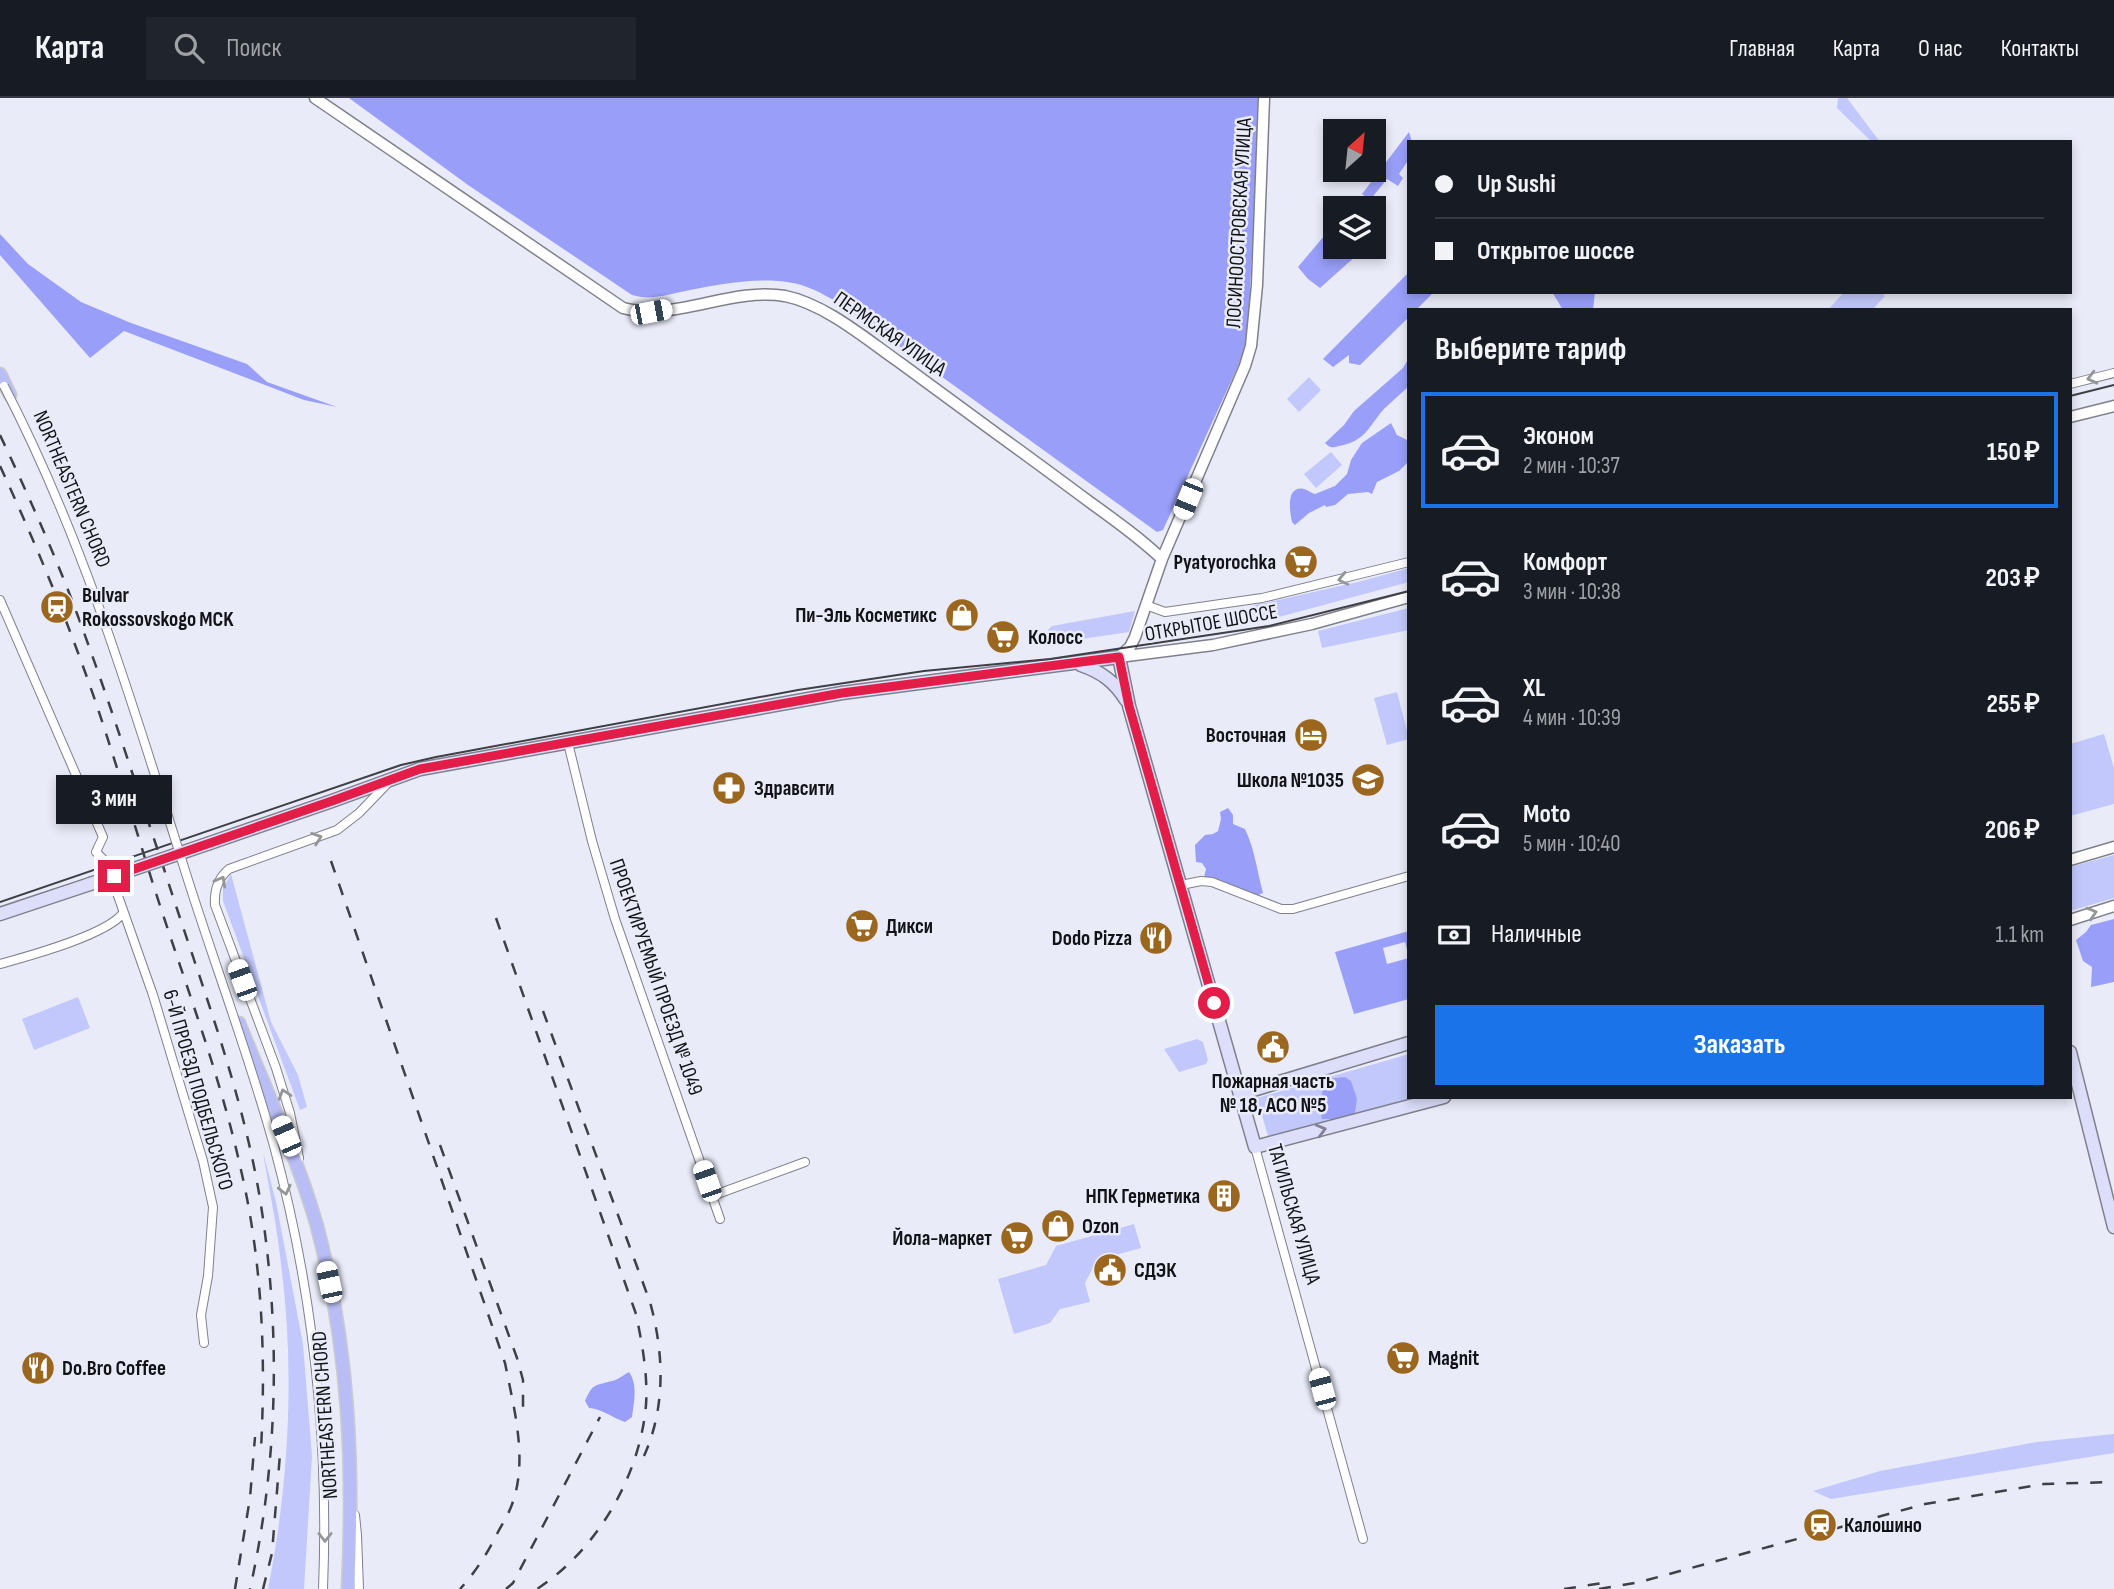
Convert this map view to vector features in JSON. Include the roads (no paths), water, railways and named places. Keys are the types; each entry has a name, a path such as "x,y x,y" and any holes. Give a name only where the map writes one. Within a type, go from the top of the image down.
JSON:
{"main road":[{"name":"NORTHEASTERN CHORD","path":"0,376 58,496 86,568 148,748 227,993 286,1136 319,1237 338,1324 345,1372 351,1494 348,1589"},
{"name":"ОТКРЫТОЕ ШОССЕ","path":"0,914 420,769 842,693 1119,657"},
{"name":"ТАГИЛЬСКАЯ УЛИЦА","path":"1119,657 1129,706 1255,1147"},
{"path":"1078,663 1103,674 1120,690 1129,706"},
{"path":"1240,1094 1407,1044"},
{"path":"2072,1060 2114,1227"},
{"path":"1255,1147 1436,1099"}],"street":[{"name":"ПЕРМСКАЯ УЛИЦА","path":"315,98 623,308 651,312 756,295 782,296 815,306 870,341 1106,513 1162,559"},
{"name":"ЛОСИНООСТРОВСКАЯ УЛИЦА","path":"1119,657 1131,645 1162,559 1245,366 1251,346 1257,285 1264,98"},
{"path":"2072,384 2114,373"},
{"name":"NORTHEASTERN CHORD","path":"0,376 56,496 85,569 142,733 273,1144 302,1268 318,1381 324,1486 323,1589"},
{"path":"2072,416 2114,406"},
{"path":"1146,605 1165,612 1262,598 1407,562"},
{"name":"ОТКРЫТОЕ ШОССЕ","path":"1119,657 1213,645 1312,624 1407,598"},
{"path":"0,600 103,837 93,852 107,863"},
{"name":"ПРОЕКТИРУЕМЫЙ ПРОЕЗД № 1049","path":"568,743 615,919 720,1219"},
{"path":"303,1185 290,1113 215,905 216,888 229,869 325,836 346,824 391,779"},
{"path":"2072,859 2114,847"},
{"path":"1181,885 1212,882 1281,909 1293,909 1407,877"},
{"name":"6-Й ПРОЕЗД ПОДБЕЛЬСКОГО","path":"117,893 153,995 213,1207 208,1276 201,1315 204,1343"},
{"path":"2072,918 2114,906"},
{"path":"0,964 75,940 109,925 123,913"},
{"name":"ТАГИЛЬСКАЯ УЛИЦА","path":"1255,1147 1363,1539"},
{"path":"712,1196 805,1163"},
{"path":"351,1494 357,1535 359,1589"}],"tunnel":[{"path":"107,863 117,893"}],"tram line":[{"path":"2072,396 2114,385"},
{"path":"0,902 401,765 436,757 798,690 924,671 1050,659 1269,626 1407,592"}],"railway":[{"path":"0,435 52,551 93,659 230,1070 251,1152 259,1193 271,1292 274,1391 267,1491 250,1589"},
{"path":"0,466 52,584 97,706 212,1063 232,1134 248,1204 258,1273 263,1379 261,1449"},
{"path":"331,861 505,1363 516,1417 519,1472 511,1507 484,1557 460,1589"},
{"path":"496,918 636,1314 646,1382 642,1432 625,1484 612,1509 578,1554 559,1573 537,1589"},
{"path":"543,1011 655,1321 660,1360 659,1399 644,1456"},
{"path":"440,1145 517,1358 523,1380 523,1417"},
{"path":"506,1589 513,1583 600,1417"},
{"path":"235,1589 250,1498 255,1437"},
{"path":"263,1589 272,1553 280,1454"},
{"path":"1599,1589 1640,1582 1925,1504 2044,1484 2114,1482"},
{"path":"1564,1589 1609,1582"}],"place":[{"name":"Pyatyorochka","path":"1301,562"},
{"name":"Bulvar Rokossovskogo MCK","path":"57,607"},
{"name":"Пи-Эль Косметикс","path":"962,615"},
{"name":"Колосс","path":"1003,637"},
{"name":"Восточная","path":"1311,735"},
{"name":"Школа №1035","path":"1368,780"},
{"name":"Здравсити","path":"729,788"},
{"name":"Дикси","path":"862,926"},
{"name":"Dodo Pizza","path":"1156,938"},
{"name":"Пожарная часть № 18, АСО №5","path":"1273,1047"},
{"name":"НПК Герметика","path":"1224,1196"},
{"name":"Ozon","path":"1058,1226"},
{"name":"Йола-маркет","path":"1017,1238"},
{"name":"СДЭК","path":"1110,1270"},
{"name":"Magnit","path":"1403,1358"},
{"name":"Do.Bro Coffee","path":"38,1368"},
{"name":"Калошино","path":"1820,1525"}]}
